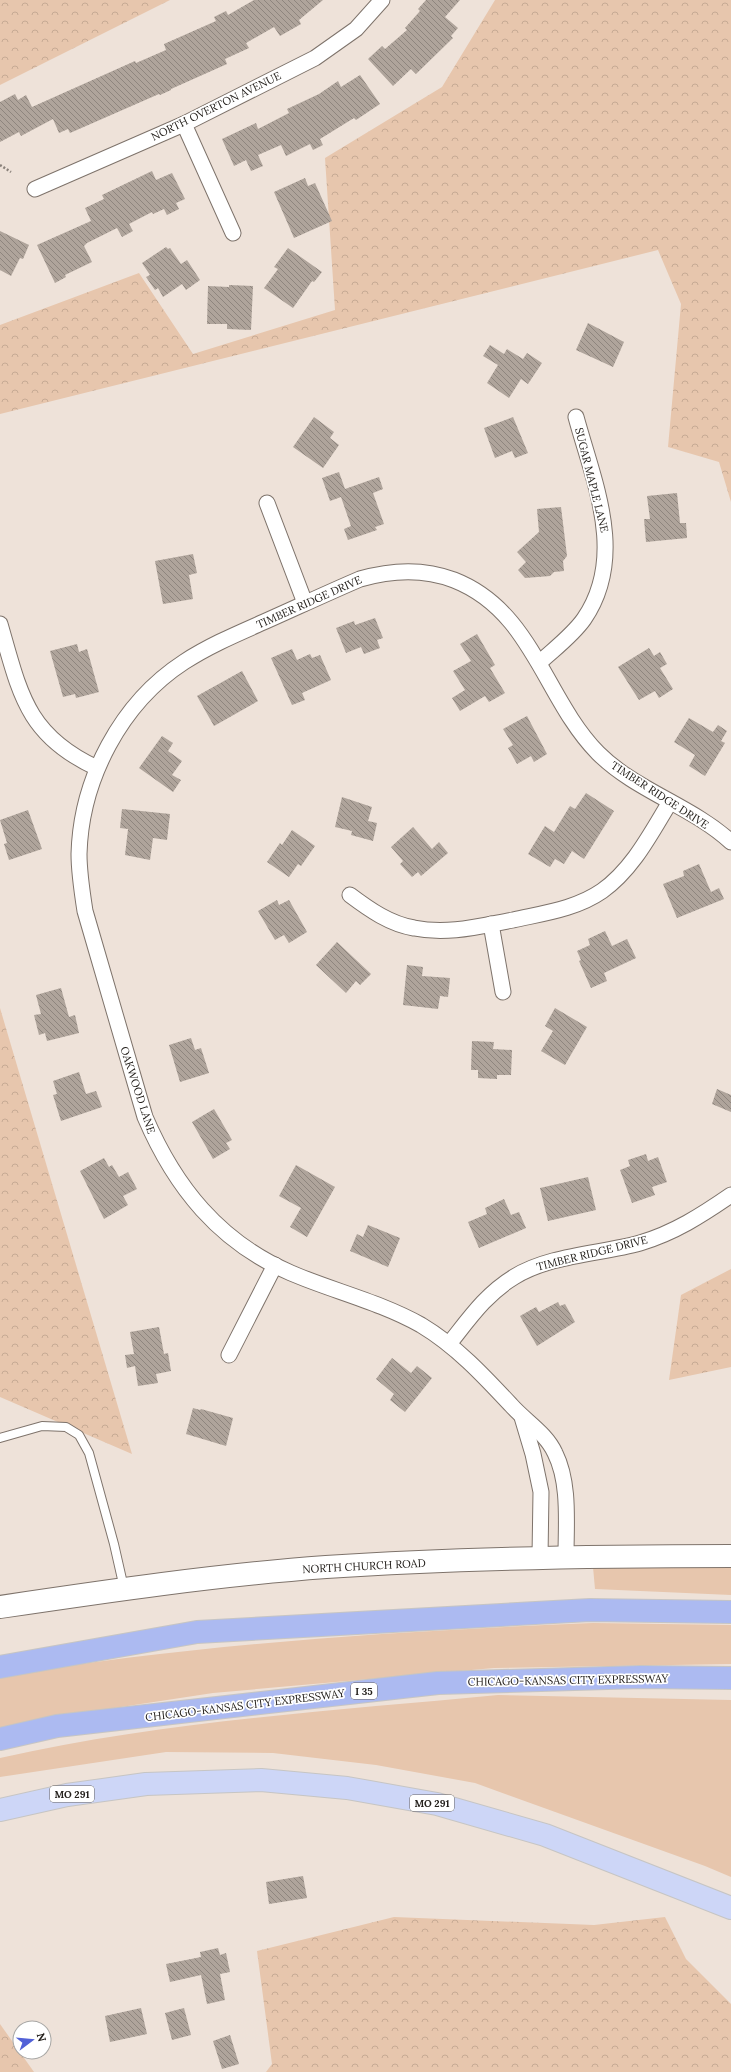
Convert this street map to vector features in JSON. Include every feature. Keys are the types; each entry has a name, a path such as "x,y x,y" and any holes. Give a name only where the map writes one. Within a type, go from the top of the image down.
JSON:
{"highway":[{"path":"0,1667 196,1632 590,1610 731,1612"},
{"name":"CHICAGO-KANSAS CITY EXPRESSWAY","path":"0,1739 58,1726 438,1683 641,1677 731,1678"}],"main road":[{"name":"NORTH CHURCH ROAD","path":"0,1607 124,1588 325,1567 566,1556 731,1556"},
{"name":"MO 291","path":"0,1810 67,1795 146,1784 261,1780 347,1788 438,1804 545,1835 731,1908"}],"street":[{"name":"NORTH OVERTON AVENUE","path":"35,189 184,124 315,58 356,29 382,0"},
{"path":"184,124 233,233"},
{"name":"SUGAR MAPLE LANE","path":"539,663 569,636 584,619 594,601 601,582 606,557 606,535 602,515 576,418"},
{"path":"267,503 305,603"},
{"name":"TIMBER RIDGE DRIVE","path":"97,768 106,749 122,724 157,683 183,663 208,648 360,579 380,573 404,571 444,576 466,585 485,596 501,610 517,628 571,719 599,754 620,771 700,820 731,842"},
{"path":"0,624 20,692 29,712 43,731 61,748 78,759 97,768"},
{"name":"OAKWOOD LANE","path":"97,768 89,792 82,824 79,854 80,878 85,911 145,1117 156,1143 172,1172 189,1196 230,1236 275,1265 390,1311 420,1325 449,1344 477,1368 522,1417 539,1432 555,1452 562,1476 566,1508 566,1556"},
{"path":"350,895 370,910 391,921 414,928 437,931 461,930 564,909 584,902 602,891 620,875 634,859 670,802"},
{"path":"491,924 503,992"},
{"name":"TIMBER RIDGE DRIVE","path":"449,1344 480,1304 496,1289 515,1276 548,1263 640,1243 662,1236 688,1224 731,1195"},
{"path":"229,1355 275,1265"},
{"name":"OAKWOOD LANE","path":"522,1417 533,1454 540,1492 540,1557"}],"lane":[{"path":"0,1438 42,1426 66,1427 79,1434 89,1453 114,1544 124,1588"}],"path":[{"path":"0,165 11,172"}],"green space":[{"path":"0,0 170,0 0,85"},
{"path":"495,0 731,0 731,502 719,462 668,447 681,304 658,250 0,414 0,325 139,273 193,354 335,310 325,158 442,87"},
{"path":"0,1008 132,1454 0,1397"},
{"path":"731,1269 731,1367 669,1380 681,1295"},
{"path":"593,1567 731,1568 731,1595 595,1589"},
{"path":"593,1623 731,1625 731,1664 494,1668 213,1693 42,1719 0,1729 0,1676 147,1655 295,1640 444,1630"},
{"path":"498,1695 731,1700 731,1877 705,1866 475,1783 376,1765 273,1753 166,1752 0,1777 0,1758 61,1745 185,1726 310,1712"},
{"path":"394,1917 594,1925 665,1917 686,1959 731,2004 731,2072 266,2072 272,2064 257,1951"},
{"path":"0,2024 12,2041 12,2060 26,2060 34,2072 0,2072"}],"building":[{"path":"254,0 323,0 299,20 301,24 280,36 274,27 246,43 249,48 225,59 227,64 160,95 159,94 70,133 68,129 59,133 53,119 21,136 19,132 0,142 0,102 15,94 18,100 26,95 32,107 135,61 136,63 166,50 164,44 216,21 214,17 226,11 228,15"},
{"path":"426,0 460,0 445,17 458,28 451,36 453,38 416,74 411,69 393,86 368,59 382,46 385,49 407,30 405,28 420,11 418,9"},
{"path":"360,75 380,104 356,120 354,118 320,139 323,145 313,150 310,144 286,156 281,145 258,155 263,166 251,171 246,160 234,166 222,139 256,123 258,129 289,113 287,109 319,94 338,81 341,87"},
{"path":"152,171 156,180 172,173 185,199 176,203 179,209 167,215 164,209 153,214 152,212 129,224 133,231 122,237 117,228 87,243 84,246 92,262 65,275 66,277 55,283 37,245 91,221 85,208 104,199 102,195"},
{"path":"305,178 308,186 315,183 332,221 294,238 274,192"},
{"path":"0,231 29,245 23,259 20,258 11,276 0,270"},
{"path":"166,247 168,249 170,248 181,264 187,260 200,280 186,290 182,284 163,297 158,288 155,290 146,277 150,275 142,263"},
{"path":"288,248 322,272 314,282 312,281 293,308 264,288 278,269 274,267"},
{"path":"229,285 253,286 251,330 227,329 227,324 207,324 208,286 229,287"},
{"path":"588,323 624,342 613,367 576,350"},
{"path":"490,345 504,354 507,349 523,359 527,353 542,363 528,384 521,379 509,398 487,383 498,365 483,356"},
{"path":"314,417 334,432 330,438 339,445 323,468 293,447"},
{"path":"513,417 528,453 515,458 512,451 495,458 484,428"},
{"path":"339,472 345,489 379,477 383,489 373,493 384,524 375,527 377,530 348,540 344,529 351,526 341,497 330,501 322,478"},
{"path":"677,493 680,523 686,523 687,538 646,542 644,519 650,519 647,496"},
{"path":"561,507 567,556 563,561 564,571 554,572 550,576 525,578 518,570 526,562 517,552 539,532 537,509"},
{"path":"193,554 197,573 189,575 193,599 163,604 155,561"},
{"path":"375,618 383,638 377,640 380,648 364,654 361,647 346,653 336,628 354,621 355,625"},
{"path":"477,634 495,665 490,668 505,693 489,702 485,696 460,711 452,698 465,690 453,671 471,661 460,644"},
{"path":"77,644 79,652 87,649 99,692 76,698 75,694 63,697 50,651"},
{"path":"649,648 654,656 660,652 667,664 660,668 673,689 659,698 655,691 639,700 618,667"},
{"path":"292,649 297,660 310,654 312,658 320,655 331,680 302,693 305,700 292,705 271,658"},
{"path":"242,671 258,701 214,726 197,696"},
{"path":"527,716 547,754 534,762 531,756 517,764 508,748 513,745 503,729"},
{"path":"689,718 713,732 718,725 727,731 721,741 725,743 705,776 689,766 695,755 674,742"},
{"path":"162,736 173,743 168,751 182,761 172,775 181,780 173,792 139,768"},
{"path":"586,793 614,811 584,859 572,851 564,864 555,859 550,867 528,854 545,826 554,832 570,806 575,809"},
{"path":"342,797 372,807 368,821 377,823 373,841 351,835 352,831 335,827"},
{"path":"122,809 170,814 167,840 153,838 150,860 125,855 128,829 120,828"},
{"path":"28,810 42,849 9,860 4,844 7,843 0,820"},
{"path":"413,827 432,849 439,842 448,853 421,876 418,872 412,877 400,864 403,861 391,847"},
{"path":"292,830 315,846 301,866 298,864 289,877 267,862 280,843 282,845"},
{"path":"699,864 711,892 719,888 724,899 677,918 663,884 684,876 683,871"},
{"path":"277,900 279,905 289,900 307,932 289,943 284,935 275,940 258,911"},
{"path":"605,931 612,946 627,939 636,958 604,973 607,981 591,988 579,961 581,960 577,951 590,945 588,939"},
{"path":"337,942 371,974 360,985 356,981 346,993 316,965"},
{"path":"407,965 423,967 422,976 450,978 448,997 440,996 438,1009 403,1005"},
{"path":"61,988 69,1017 75,1015 79,1033 47,1041 45,1033 39,1035 34,1015 41,1014 36,995"},
{"path":"555,1008 587,1027 565,1065 541,1051 553,1031 545,1026"},
{"path":"191,1038 195,1050 201,1048 209,1073 180,1082 169,1045"},
{"path":"472,1041 494,1042 493,1049 512,1050 511,1075 497,1075 497,1079 478,1078 478,1070 471,1070"},
{"path":"79,1072 86,1094 96,1091 102,1107 61,1121 53,1095 57,1094 53,1081"},
{"path":"717,1089 731,1095 731,1112 712,1104"},
{"path":"214,1109 232,1140 226,1143 230,1149 213,1159 192,1122"},
{"path":"646,1154 648,1161 658,1157 667,1182 652,1187 655,1195 632,1203 620,1170 630,1166 628,1160"},
{"path":"104,1158 109,1167 112,1165 119,1177 128,1172 137,1189 123,1196 128,1205 104,1219 80,1171"},
{"path":"296,1165 335,1187 307,1237 290,1227 301,1208 279,1196"},
{"path":"588,1177 596,1210 548,1221 540,1188"},
{"path":"504,1199 511,1215 519,1212 526,1228 479,1248 468,1222 487,1214 485,1208"},
{"path":"368,1225 400,1238 388,1267 350,1251 357,1234 363,1237"},
{"path":"558,1302 560,1306 565,1304 575,1322 537,1346 520,1316 536,1307 539,1312"},
{"path":"159,1327 164,1354 168,1353 171,1371 156,1374 158,1383 138,1386 135,1366 127,1368 125,1355 134,1354 130,1332"},
{"path":"392,1358 411,1373 417,1366 432,1378 405,1412 390,1400 394,1394 376,1379"},
{"path":"193,1408 233,1418 226,1446 186,1434"},
{"path":"303,1876 307,1898 269,1904 266,1882"},
{"path":"218,1948 220,1955 226,1953 230,1972 220,1974 225,2000 207,2004 201,1975 170,1982 166,1964 201,1957 200,1952"},
{"path":"141,2008 147,2034 110,2042 105,2016"},
{"path":"184,2008 191,2035 172,2040 165,2013"},
{"path":"230,2035 239,2064 222,2069 213,2041"}]}
